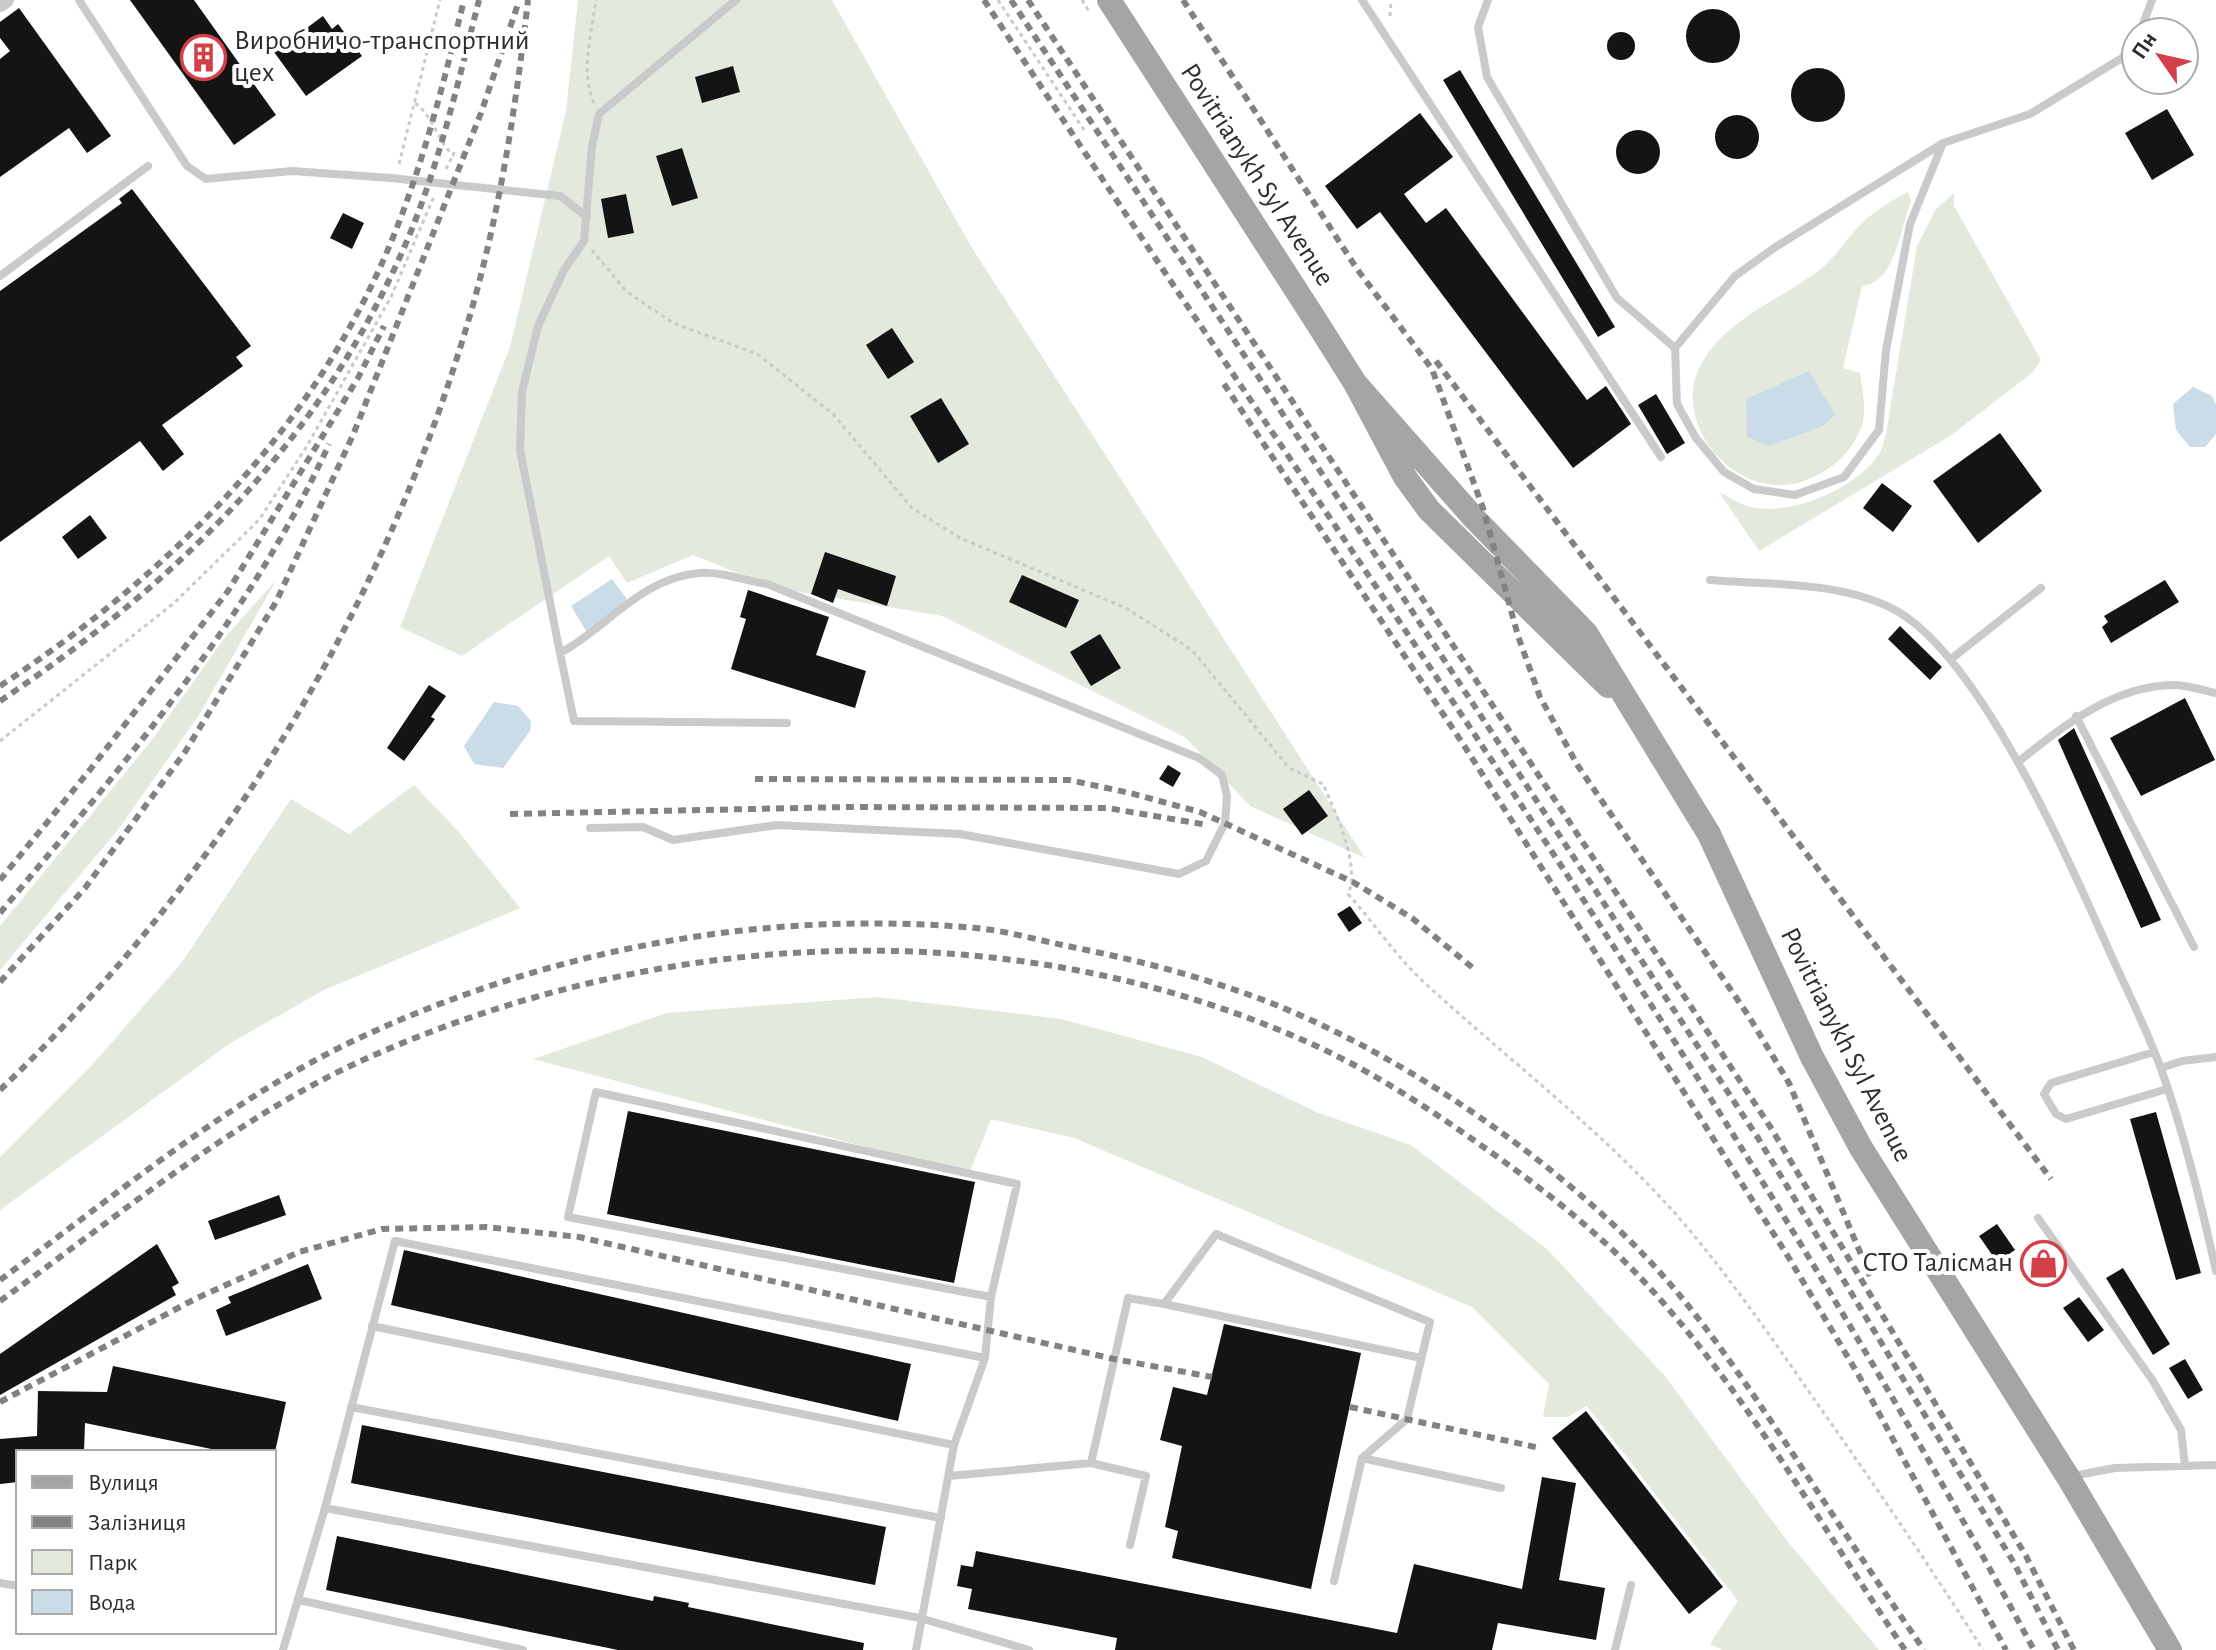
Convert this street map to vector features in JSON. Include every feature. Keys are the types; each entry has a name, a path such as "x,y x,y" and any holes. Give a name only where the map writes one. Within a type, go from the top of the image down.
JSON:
{"main road":[{"name":"Povitrianykh Syl Avenue","path":"1109,0 1355,383 1405,477 1429,510 1631,707 1709,834 1812,1057 1861,1148 2068,1477 2170,1650"}],"street":[{"path":"0,4 6,0"}],"lane":[{"path":"79,0 187,166 206,179 292,171 385,177 560,196 587,217"},
{"path":"736,0 599,114 592,146 584,241 564,270 538,326 522,392 520,450 574,721 787,723"},
{"path":"1362,0 1661,457"},
{"path":"1488,0 1478,27 1487,77 1617,298 1675,348"},
{"path":"1943,143 1910,224 1886,350 1879,430 1844,477 1795,495 1754,489 1724,472 1696,438 1677,404 1675,348 1735,276 1943,143 2030,114 2120,59"},
{"path":"0,276 148,166"},
{"path":"560,653 583,641 654,584 701,572 767,584 1199,758 1222,775 1227,796 1225,823 1206,861 1179,874 960,834 777,825 673,840 643,827 590,828"},
{"path":"1710,580 1842,592 1872,600 1898,612 1951,659 2018,762 2078,880 2161,1068 2216,1271"},
{"path":"1951,659 2041,588"},
{"path":"2018,762 2076,716 2137,691 2174,685 2216,693"},
{"path":"2076,716 2194,947"},
{"path":"2154,1052 2051,1083 2044,1094 2056,1114 2066,1119 2167,1089"},
{"path":"2161,1068 2182,1061 2216,1057"},
{"path":"916,1650 954,1445 985,1358 991,1297 1017,1184 596,1092 568,1217 991,1297"},
{"path":"2038,1218 2153,1381 2181,1430 2185,1466"},
{"path":"1164,1304 1216,1234 1430,1322 1407,1419 1362,1458 1334,1581"},
{"path":"283,1650 325,1508 395,1241 985,1358"},
{"path":"1091,1463 1128,1298 1421,1358"},
{"path":"372,1326 954,1445"},
{"path":"351,1407 941,1518"},
{"path":"1362,1458 1501,1488"},
{"path":"949,1476 1091,1463 1146,1476 1130,1545"},
{"path":"2068,1477 2115,1468 2216,1465"},
{"path":"325,1508 920,1618 1029,1650"},
{"path":"1615,1650 1631,1585"},
{"path":"299,1600 523,1650"}],"path":[{"path":"385,177 401,162 440,0"},
{"path":"596,0 589,60 590,95 599,114"},
{"path":"998,0 1086,133"},
{"path":"415,103 427,111 445,147 453,155 456,149"},
{"path":"0,741 174,603 259,520 307,446 391,297 439,183"},
{"path":"584,241 627,292 650,308 673,323 757,354 833,414 912,508 960,538 1126,608 1192,650 1267,736 1289,768 1323,784 1345,837 1352,885 1348,894 1368,916 1381,939 1424,983 1630,1168 1678,1217 1734,1285 1855,1457 1983,1650"}],"green space":[{"path":"578,0 832,0 972,248 1365,858 1250,806 1186,738 942,616 775,588 693,555 627,583 609,556 462,656 400,627 510,347 566,111"},
{"path":"1908,192 1911,201 1889,265 1873,283 1862,286 1843,368 1860,373 1864,416 1855,440 1832,466 1802,482 1782,485 1760,482 1740,474 1722,461 1708,444 1698,424 1693,403 1694,382 1703,361 1740,321 1817,272 1864,222"},
{"path":"1954,193 1954,206 2041,360 2032,373 1950,436 1759,551 1719,492 1743,505 1763,509 1781,508 1836,490 1866,469 1877,457 1886,434 1917,246 1936,209"},
{"path":"277,579 199,715 117,831 0,970 0,926 151,741 226,636"},
{"path":"414,785 458,831 520,908 324,990 232,1042 0,1210 0,1157 91,1066 182,962 291,799 349,834"},
{"path":"877,997 1061,1019 1202,1057 1316,1112 1411,1145 1547,1249 1664,1375 1788,1542 1879,1650 1722,1650 1710,1644 1738,1601 1587,1406 1568,1417 1543,1417 1549,1384 1472,1307 1074,1138 991,1119 969,1174 533,1059 667,1013"}],"water":[{"path":"1809,371 1835,414 1823,426 1769,446 1747,437 1746,399"},
{"path":"2193,387 2212,396 2216,405 2216,434 2205,447 2190,447 2176,430 2173,404"},
{"path":"612,579 629,602 586,631 571,606"},
{"path":"494,702 518,706 531,721 530,731 503,768 474,764 464,746"}],"building":[{"name":"Виробничо-транспортний цех","path":"130,0 194,0 276,115 234,145"},
{"path":"19,8 111,136 87,153 69,128 0,177 0,59 10,51 0,38 0,22"},
{"path":"1713,9 1732,17 1740,36 1732,55 1713,63 1694,55 1686,36 1694,17"},
{"path":"323,16 332,29 338,24 362,56 306,96 274,52"},
{"path":"1621,32 1631,36 1635,46 1631,56 1621,60 1611,56 1607,46 1611,36"},
{"path":"733,66 740,92 702,103 695,77"},
{"path":"1818,68 1837,76 1845,95 1837,114 1818,122 1799,114 1791,95 1799,76"},
{"path":"1460,70 1615,327 1598,337 1443,80"},
{"path":"2167,109 2194,155 2152,180 2125,133"},
{"path":"1420,113 1453,157 1404,194 1426,223 1446,208 1587,400 1606,386 1631,424 1573,468 1380,212 1357,229 1325,186"},
{"path":"1737,115 1752,122 1759,137 1752,152 1737,159 1722,152 1715,137 1722,122"},
{"path":"1638,130 1653,137 1660,152 1653,167 1638,174 1623,167 1616,152 1623,137"},
{"path":"682,148 698,198 672,206 656,156"},
{"path":"132,189 251,346 236,357 243,366 162,425 184,454 163,471 140,441 0,542 0,291 122,203 119,199"},
{"path":"626,194 634,233 608,238 601,199"},
{"path":"343,213 364,223 352,249 330,238"},
{"path":"892,328 914,362 888,379 866,345"},
{"path":"1656,394 1685,443 1667,454 1638,405"},
{"path":"941,398 969,444 938,463 910,416"},
{"path":"2000,433 2042,491 1978,543 1933,481"},
{"path":"1882,483 1912,506 1893,532 1863,508"},
{"path":"90,515 107,538 78,559 62,537"},
{"path":"825,552 896,576 887,606 838,589 833,603 811,594"},
{"path":"1022,575 1079,600 1066,628 1009,602"},
{"path":"2165,580 2179,602 2111,643 2102,627 2108,622 2104,616"},
{"path":"748,590 829,617 816,655 866,671 855,708 731,669 746,619 740,617"},
{"path":"1900,626 1942,667 1930,680 1888,639"},
{"path":"1100,634 1121,668 1091,686 1070,652"},
{"path":"429,685 446,696 431,717 435,719 404,761 387,748"},
{"path":"2185,698 2215,760 2141,796 2110,738"},
{"path":"2074,728 2161,920 2141,928 2058,740"},
{"path":"1168,765 1181,773 1173,787 1159,779"},
{"path":"1309,790 1328,816 1302,835 1283,809"},
{"path":"1350,906 1362,923 1349,932 1337,914"},
{"path":"628,1111 975,1182 954,1283 607,1214"},
{"path":"2156,1112 2201,1273 2176,1280 2130,1119"},
{"path":"279,1195 286,1215 215,1240 208,1221"},
{"path":"1997,1224 2015,1250 1997,1262 1979,1236"},
{"path":"157,1244 179,1283 172,1287 176,1295 0,1395 0,1354"},
{"path":"404,1250 911,1364 898,1421 391,1305"},
{"path":"308,1264 322,1299 226,1336 216,1310 231,1303 228,1297"},
{"path":"2123,1268 2170,1344 2153,1355 2106,1278"},
{"path":"2079,1297 2104,1330 2088,1342 2063,1308"},
{"path":"1224,1324 1361,1353 1311,1589 1172,1558 1178,1531 1165,1527 1182,1446 1160,1440 1173,1387 1207,1395"},
{"path":"2185,1359 2203,1390 2188,1399 2169,1368"},
{"path":"113,1366 286,1402 275,1450 216,1450 85,1423 84,1450 16,1450 16,1482 0,1484 0,1439 37,1436 38,1391 107,1392"},
{"path":"1586,1411 1723,1587 1689,1614 1552,1438"},
{"path":"362,1425 886,1527 875,1585 351,1483"},
{"path":"1542,1477 1576,1483 1559,1580 1605,1588 1596,1640 1498,1623 1492,1650 1115,1650 1117,1638 968,1609 972,1589 957,1586 961,1565 973,1567 976,1551 1397,1633 1414,1564 1522,1589"},
{"path":"337,1536 653,1601 654,1596 689,1603 688,1607 864,1643 863,1650 618,1650 326,1590"}],"railway":[{"path":"0,686 118,599 173,550 225,498 272,443 315,384 353,321 399,223 430,129 464,0"},
{"path":"0,701 123,611 179,562 231,510 279,454 323,394 363,330 398,261 424,198 479,0"},
{"path":"0,1090 82,1006 158,917 228,823 292,724 349,621 398,515 441,406 476,294 508,148 528,0"},
{"path":"984,0 1392,610 1660,1019 1790,1226 1915,1436 2034,1650"},
{"path":"1011,0 1758,1138 2014,1563 2058,1650"},
{"path":"1028,0 1771,1128 2026,1556 2074,1650"},
{"path":"1183,0 1357,269 1432,369 1483,508 1518,636 1540,697 1578,766 1748,1015 1789,1083 1870,1276"},
{"path":"0,982 85,888 185,752 276,602 353,435 481,113 519,1"},
{"path":"0,880 228,591 358,378 384,326"},
{"path":"1436,361 2051,1179"},
{"path":"1224,384 1465,747 1789,1258 1859,1376 2006,1650"},
{"path":"0,913 137,746 222,631 297,508 329,444"},
{"path":"755,779 1069,780 1130,793 1200,812 1353,882 1412,918 1473,968"},
{"path":"510,814 846,807 1107,808 1208,825"},
{"path":"0,1280 216,1121 308,1064 429,1008 504,981 658,943 737,931 816,925 896,924 1011,933 1180,973 1247,994 1299,1015 1352,1040 1458,1102 1557,1175 1642,1253 1704,1326 1760,1404 1924,1650"},
{"path":"0,1301 180,1169 275,1107 323,1079 372,1056 484,1013 599,981 717,960 837,951 957,954 1075,970 1192,999 1328,1052 1440,1117 1560,1204 1632,1269 1708,1357 1776,1453 1905,1650"},
{"path":"0,1402 197,1298 299,1252 382,1229 486,1227 579,1237 1114,1359 1212,1377"},
{"path":"1350,1407 1540,1448"}],"place":[{"name":"Виробничо-транспортний цех","path":"203,57"},
{"name":"СТО Талісман","path":"2044,1263"}]}
